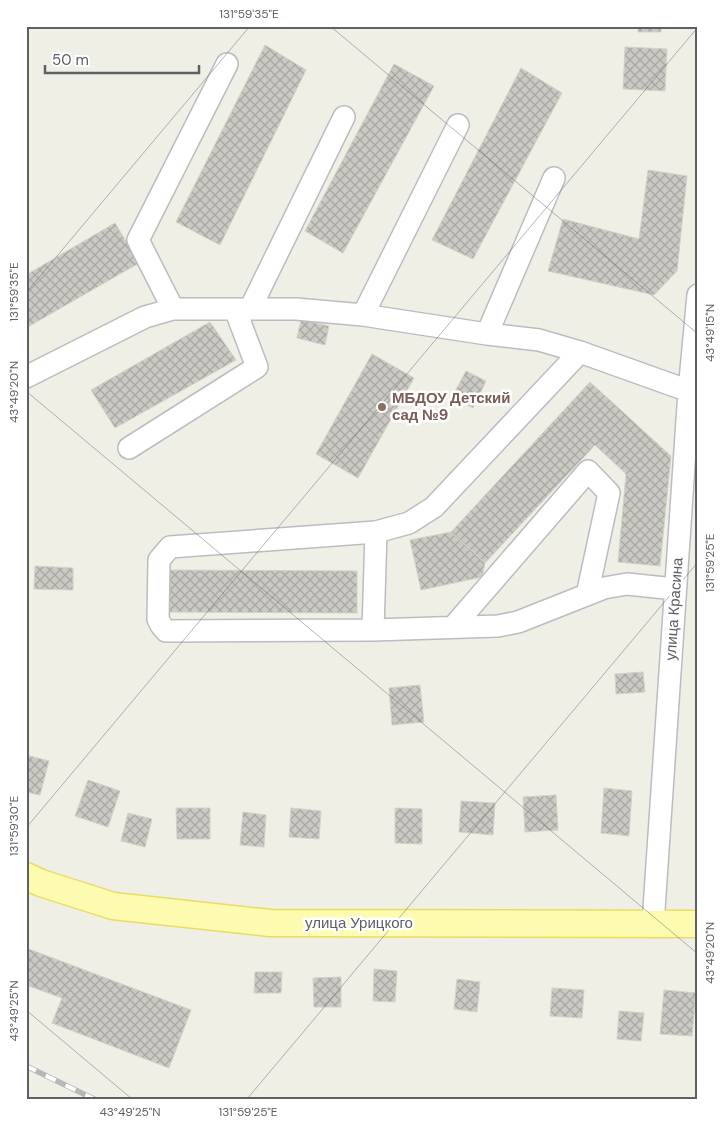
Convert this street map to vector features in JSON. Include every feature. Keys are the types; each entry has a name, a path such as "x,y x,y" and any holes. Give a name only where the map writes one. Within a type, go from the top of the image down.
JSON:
{"main road":[{"name":"улица Урицкого","path":"26,876 41,883 113,906 270,923 698,924"}],"street":[{"path":"173,309 138,240 227,64"},
{"path":"128,448 257,368 242,309 344,117"},
{"path":"363,315 458,125"},
{"path":"487,334 554,178"},
{"name":"улица Красина","path":"653,924 675,589 688,532 688,391 697,322 698,295"},
{"path":"26,377 144,317 173,309 296,309 363,315 539,340 580,352 688,391"},
{"path":"580,352 434,507 409,523 376,532 170,547 159,560 158,619 166,631 373,630 498,626 518,622 604,588 626,584 675,589"},
{"path":"453,628 588,471 609,493 587,595"},
{"path":"373,630 376,532"}],"building":[{"path":"638,26 661,26 661,32 638,32"},
{"path":"265,45 306,70 220,245 176,222"},
{"path":"625,47 667,49 665,91 623,89"},
{"path":"394,64 434,86 343,253 305,231"},
{"path":"521,68 562,93 473,259 432,240"},
{"path":"648,170 687,176 677,271 654,295 548,271 563,219 639,239"},
{"path":"115,223 139,263 26,328 26,275"},
{"path":"301,320 329,326 325,345 297,338"},
{"path":"210,322 236,360 115,428 91,390"},
{"path":"372,354 414,378 358,478 316,454"},
{"path":"466,371 486,381 473,408 452,397"},
{"path":"590,382 671,456 660,566 618,562 626,474 595,445 485,563 451,532"},
{"path":"451,532 485,563 482,577 421,590 410,540"},
{"path":"35,566 73,568 73,590 34,589"},
{"path":"169,570 357,571 357,613 169,612"},
{"path":"643,672 645,692 616,694 615,674"},
{"path":"420,685 424,722 392,725 389,688"},
{"path":"26,755 49,761 40,795 26,792"},
{"path":"88,780 120,791 108,827 75,816"},
{"path":"604,788 632,791 629,836 601,833"},
{"path":"556,795 558,830 525,832 523,797"},
{"path":"461,801 495,803 493,835 459,832"},
{"path":"176,808 210,808 210,839 177,839"},
{"path":"291,808 321,811 319,839 289,837"},
{"path":"395,808 422,809 422,844 395,843"},
{"path":"243,812 266,815 264,847 240,845"},
{"path":"128,813 152,819 145,847 121,841"},
{"path":"26,948 191,1010 169,1068 52,1023 62,998 26,985"},
{"path":"374,969 397,971 395,1002 373,1001"},
{"path":"255,972 282,972 281,993 254,993"},
{"path":"341,977 341,1007 314,1007 313,978"},
{"path":"457,979 480,982 477,1012 454,1009"},
{"path":"552,988 584,990 582,1018 550,1016"},
{"path":"664,990 696,993 692,1036 660,1034"},
{"path":"619,1011 644,1013 641,1041 617,1039"}],"railway":[{"path":"26,1066 94,1099"}],"place":[{"name":"МБДОУ Детский сад №9","path":"382,407"}]}
